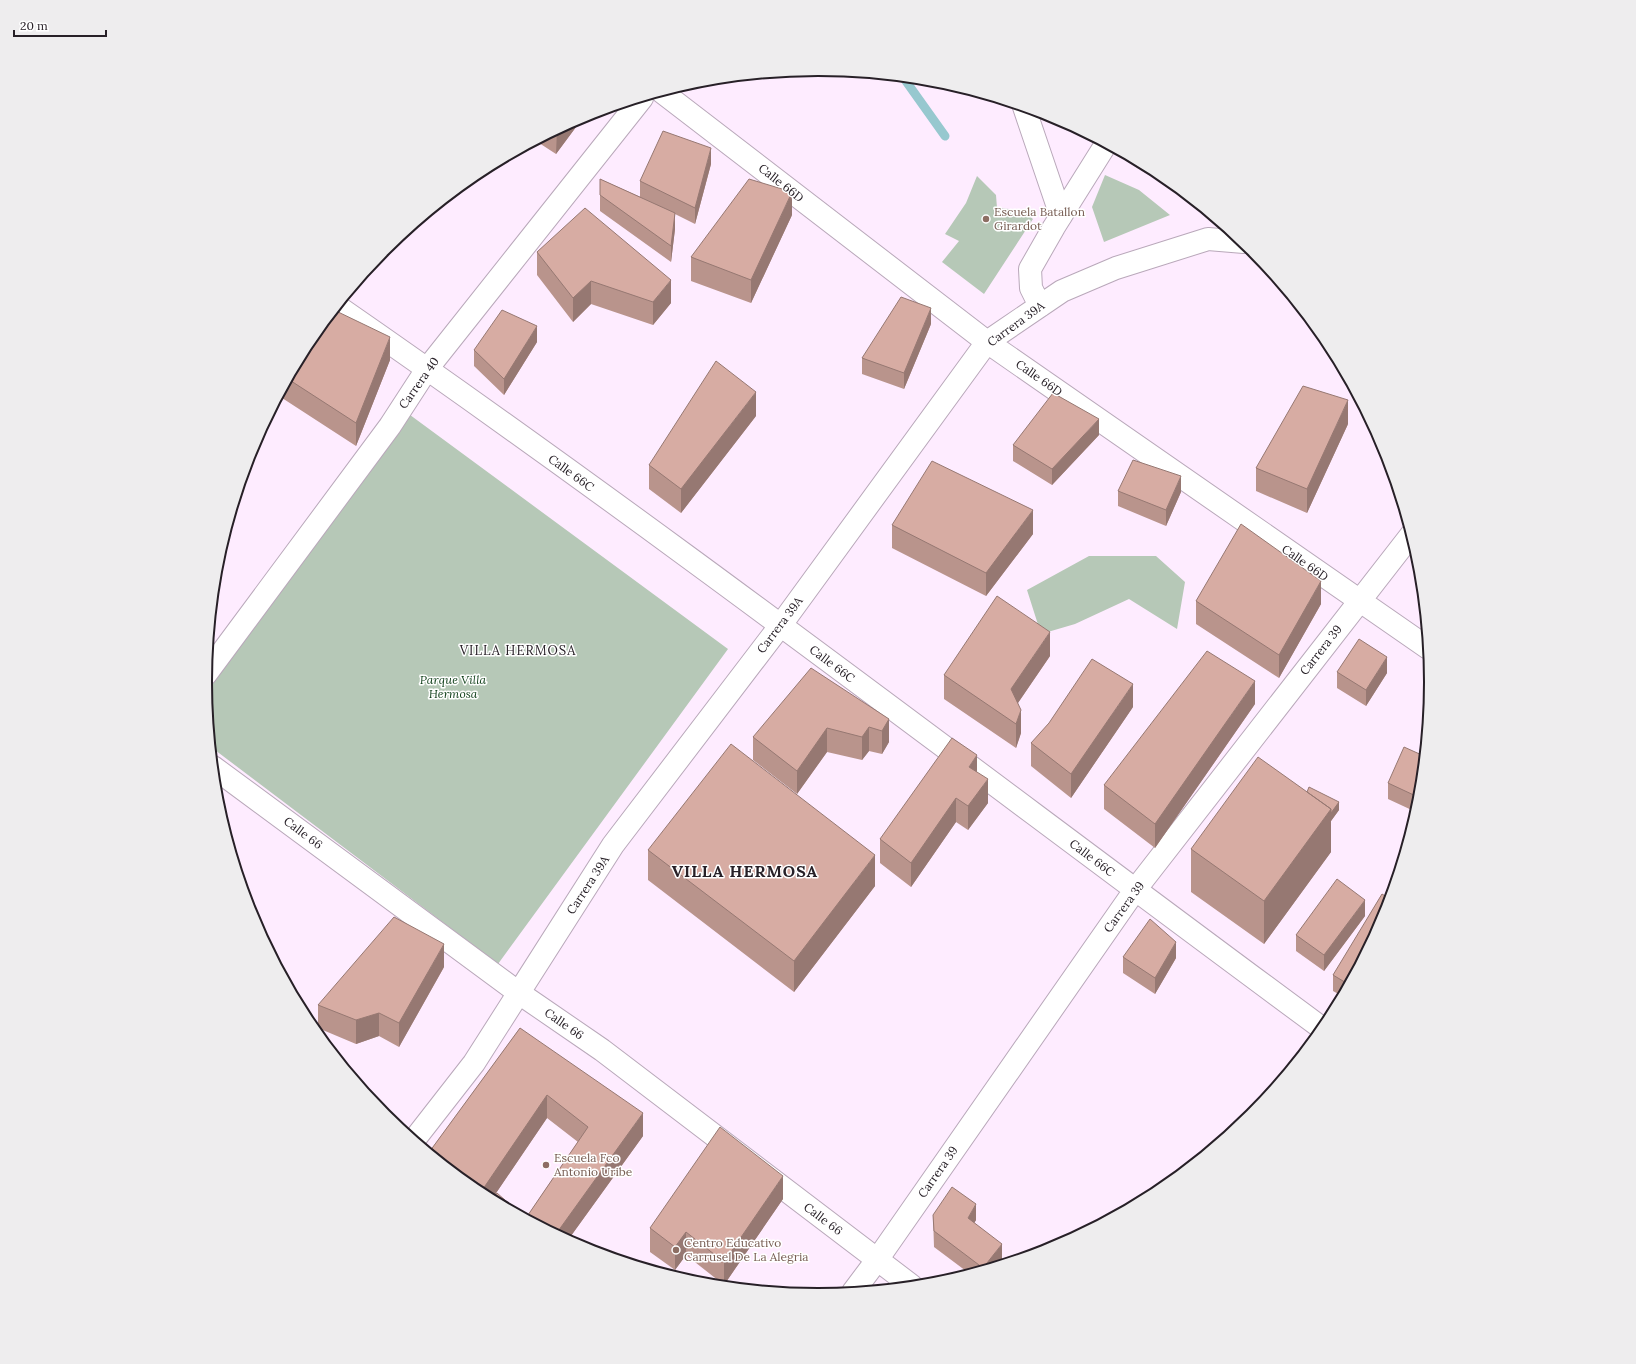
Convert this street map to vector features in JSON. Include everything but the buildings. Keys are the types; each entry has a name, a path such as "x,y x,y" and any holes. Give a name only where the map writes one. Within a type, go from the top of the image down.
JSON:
{"street":[{"name":"Calle 66D","path":"667,96 988,342 1423,645"},
{"name":"Carrera 40","path":"212,665 390,426 427,369 637,104"},
{"path":"1026,113 1061,216"},
{"path":"1040,306 1031,288 1030,269 1104,148"},
{"name":"Carrera 39A","path":"417,1137 474,1063 613,845 780,626 988,342 1062,291 1116,268 1208,239 1234,241"},
{"name":"Calle 66C","path":"341,309 427,369 780,626 1318,1024"},
{"name":"Carrera 39","path":"857,1287 1135,890 1407,541"},
{"name":"Calle 66","path":"219,771 519,993 602,1050 906,1281"}],"green space":[{"path":"1105,175 1139,190 1170,215 1104,242 1092,207"},
{"path":"977,176 996,195 997,208 1021,210 1033,219 984,294 942,262 959,241 945,234 966,203"},
{"name":"Parque Villa Hermosa","path":"406,412 728,649 498,964 216,751 213,722 212,682"},
{"path":"1089,556 1156,556 1185,582 1177,629 1129,599 1075,624 1041,634 1027,590"}],"waterway":[{"path":"907,83 945,136"}],"place":[{"name":"Escuela Batallon Girardot","path":"986,219"},
{"name":"Escuela Fco Antonio Uribe","path":"546,1165"},
{"name":"Centro Educativo Carrusel De La Alegria","path":"676,1250"}],"district":[{"name":"VILLA HERMOSA","path":"518,650"},
{"name":"VILLA HERMOSA","path":"745,871"}]}
